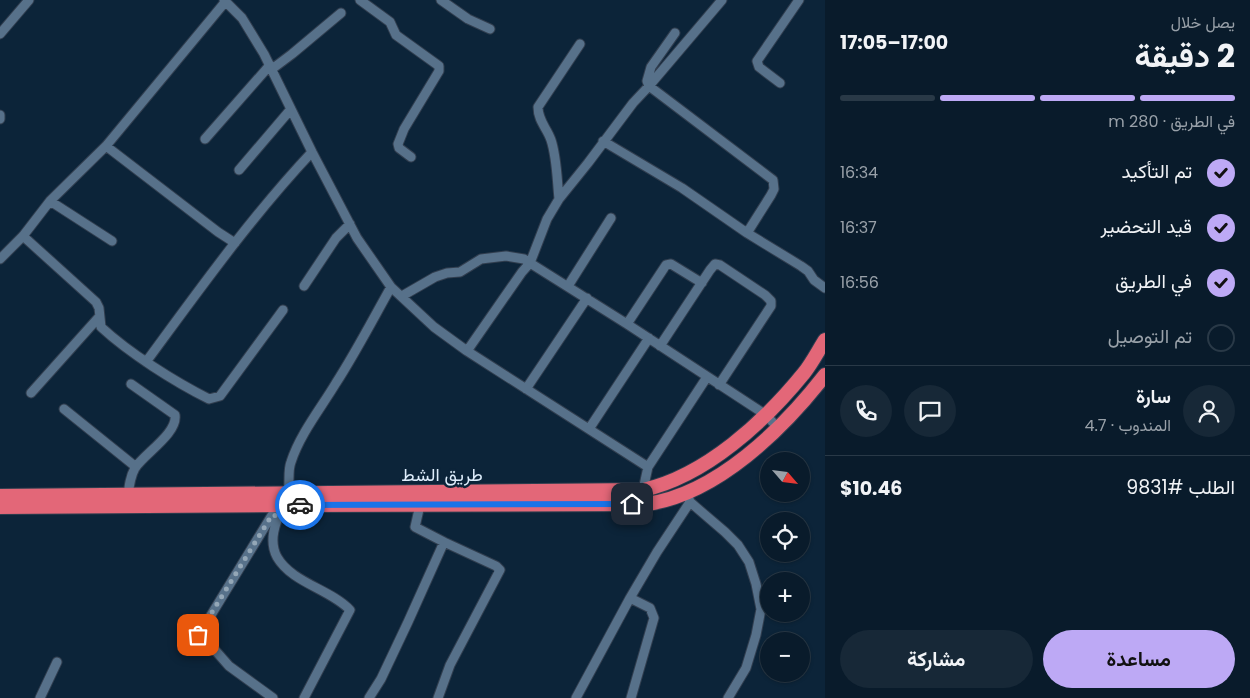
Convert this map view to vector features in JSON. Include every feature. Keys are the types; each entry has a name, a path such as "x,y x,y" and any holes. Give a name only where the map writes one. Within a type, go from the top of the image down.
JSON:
{"highway":[{"name":"طريق الشط","path":"0,496 128,496 284,504 644,490 672,482 730,446 766,416 806,371 825,340"},
{"name":"طريق الشط","path":"0,507 284,504 647,504 663,502 688,497 750,454 803,404 825,375"}],"street":[{"path":"0,34 29,0"},
{"path":"360,0 392,24 396,35 439,66 439,71 404,129 398,144 399,148 411,157"},
{"path":"441,0 468,19 490,29"},
{"path":"467,351 530,263 559,199 633,103 722,0"},
{"path":"780,84 759,67 757,61 799,0"},
{"path":"0,259 23,236 50,201 106,146 225,1 242,18 271,67 312,152 357,238 391,287 434,327 467,351 648,467"},
{"path":"205,138 271,67 292,54 341,13"},
{"path":"675,33 651,67 647,81 649,86 773,180 774,190 747,233"},
{"path":"559,199 551,140 541,124 538,107 580,44"},
{"path":"239,170 291,109"},
{"path":"603,141 682,188 747,233 801,266 808,271 814,280 825,288"},
{"path":"106,146 235,243"},
{"path":"146,362 235,243 290,175 312,152"},
{"path":"50,201 112,241"},
{"path":"568,286 611,218"},
{"path":"304,286 336,238 350,224"},
{"path":"23,236 96,302 99,308 101,327 146,362 209,399 220,396 283,310"},
{"path":"402,296 435,277 447,273 460,272 481,259 506,256 524,259 719,384 766,416 778,428"},
{"path":"627,324 666,265 671,264 702,283"},
{"path":"660,346 715,264 720,265 765,295 770,301 771,306 719,384"},
{"path":"304,698 350,610 282,564 276,555 273,542 275,524 284,504 290,463 297,447 347,365 391,287"},
{"path":"526,389 587,298"},
{"path":"31,393 99,317"},
{"path":"589,429 648,338"},
{"path":"644,490 648,467 707,377"},
{"path":"128,496 131,479 136,467 176,421 175,415 131,384"},
{"path":"64,409 136,467"},
{"path":"576,698 630,598 688,497 738,545 749,562 761,609 756,635 746,668 728,698"},
{"path":"191,648 272,515 284,504"},
{"path":"420,505 420,512 415,527 496,566 500,570 450,665 438,698"},
{"path":"368,698 388,663 444,542"},
{"path":"630,598 650,608 654,618 631,698"},
{"path":"198,635 207,641 229,666 273,698"},
{"path":"40,698 57,662"}],"way so far":[{"path":"198,635 260,538 272,515 279,516 283,505 300,505"}],"route":[{"path":"300,505 632,504"}]}
